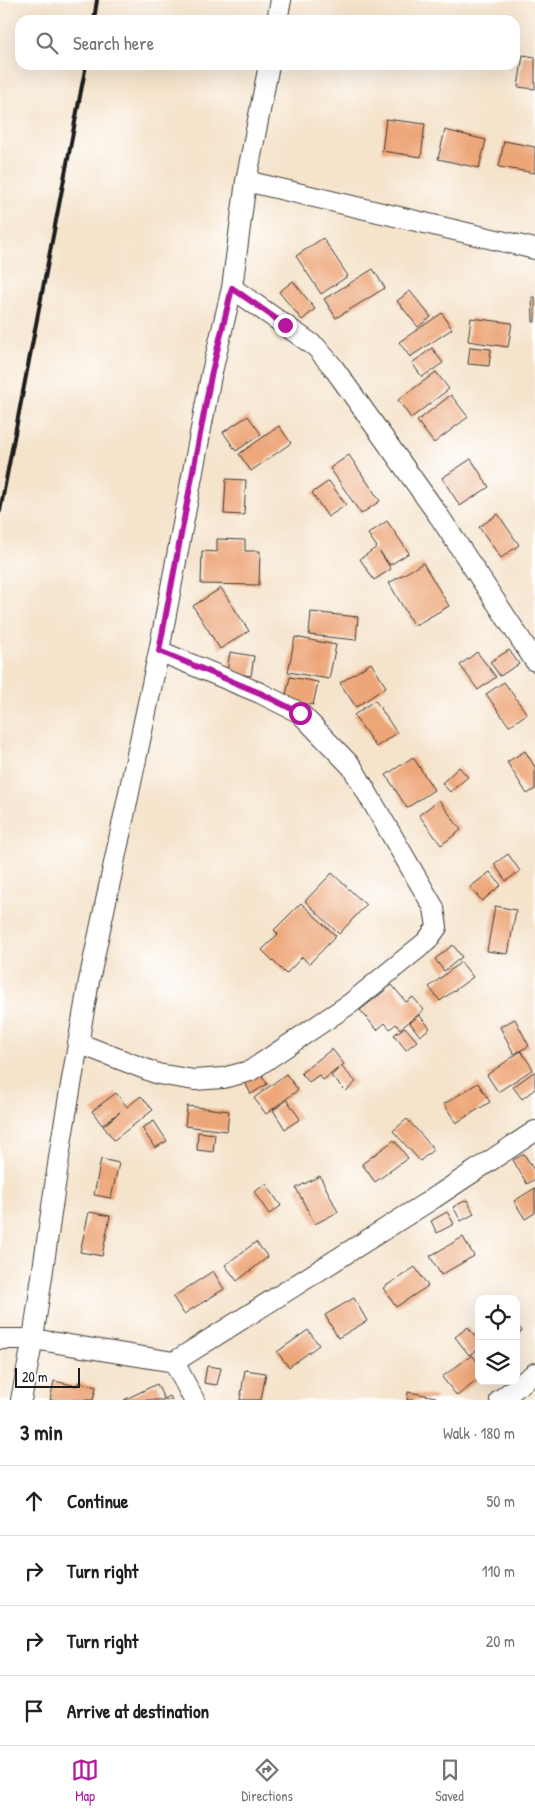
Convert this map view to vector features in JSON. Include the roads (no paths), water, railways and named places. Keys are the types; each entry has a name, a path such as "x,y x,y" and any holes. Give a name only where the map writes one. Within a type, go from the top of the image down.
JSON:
{"street":[{"path":"278,15 281,0"},
{"path":"21,1400 33,1339 62,1137 91,971 159,651 211,376 232,288 246,181 268,70"},
{"path":"246,181 535,249"},
{"path":"232,288 316,347 333,367 439,516 535,661"},
{"path":"78,1044 158,1074 194,1080 223,1078 250,1070 351,1003 427,942 437,928 434,908 352,767 300,713 260,693 159,651"},
{"path":"0,1339 33,1339 174,1362 434,1198 535,1131"},
{"path":"174,1362 194,1400"},
{"path":"500,1400 535,1373"}],"railway":[{"path":"95,15 97,0"},
{"path":"0,511 85,70"}]}
